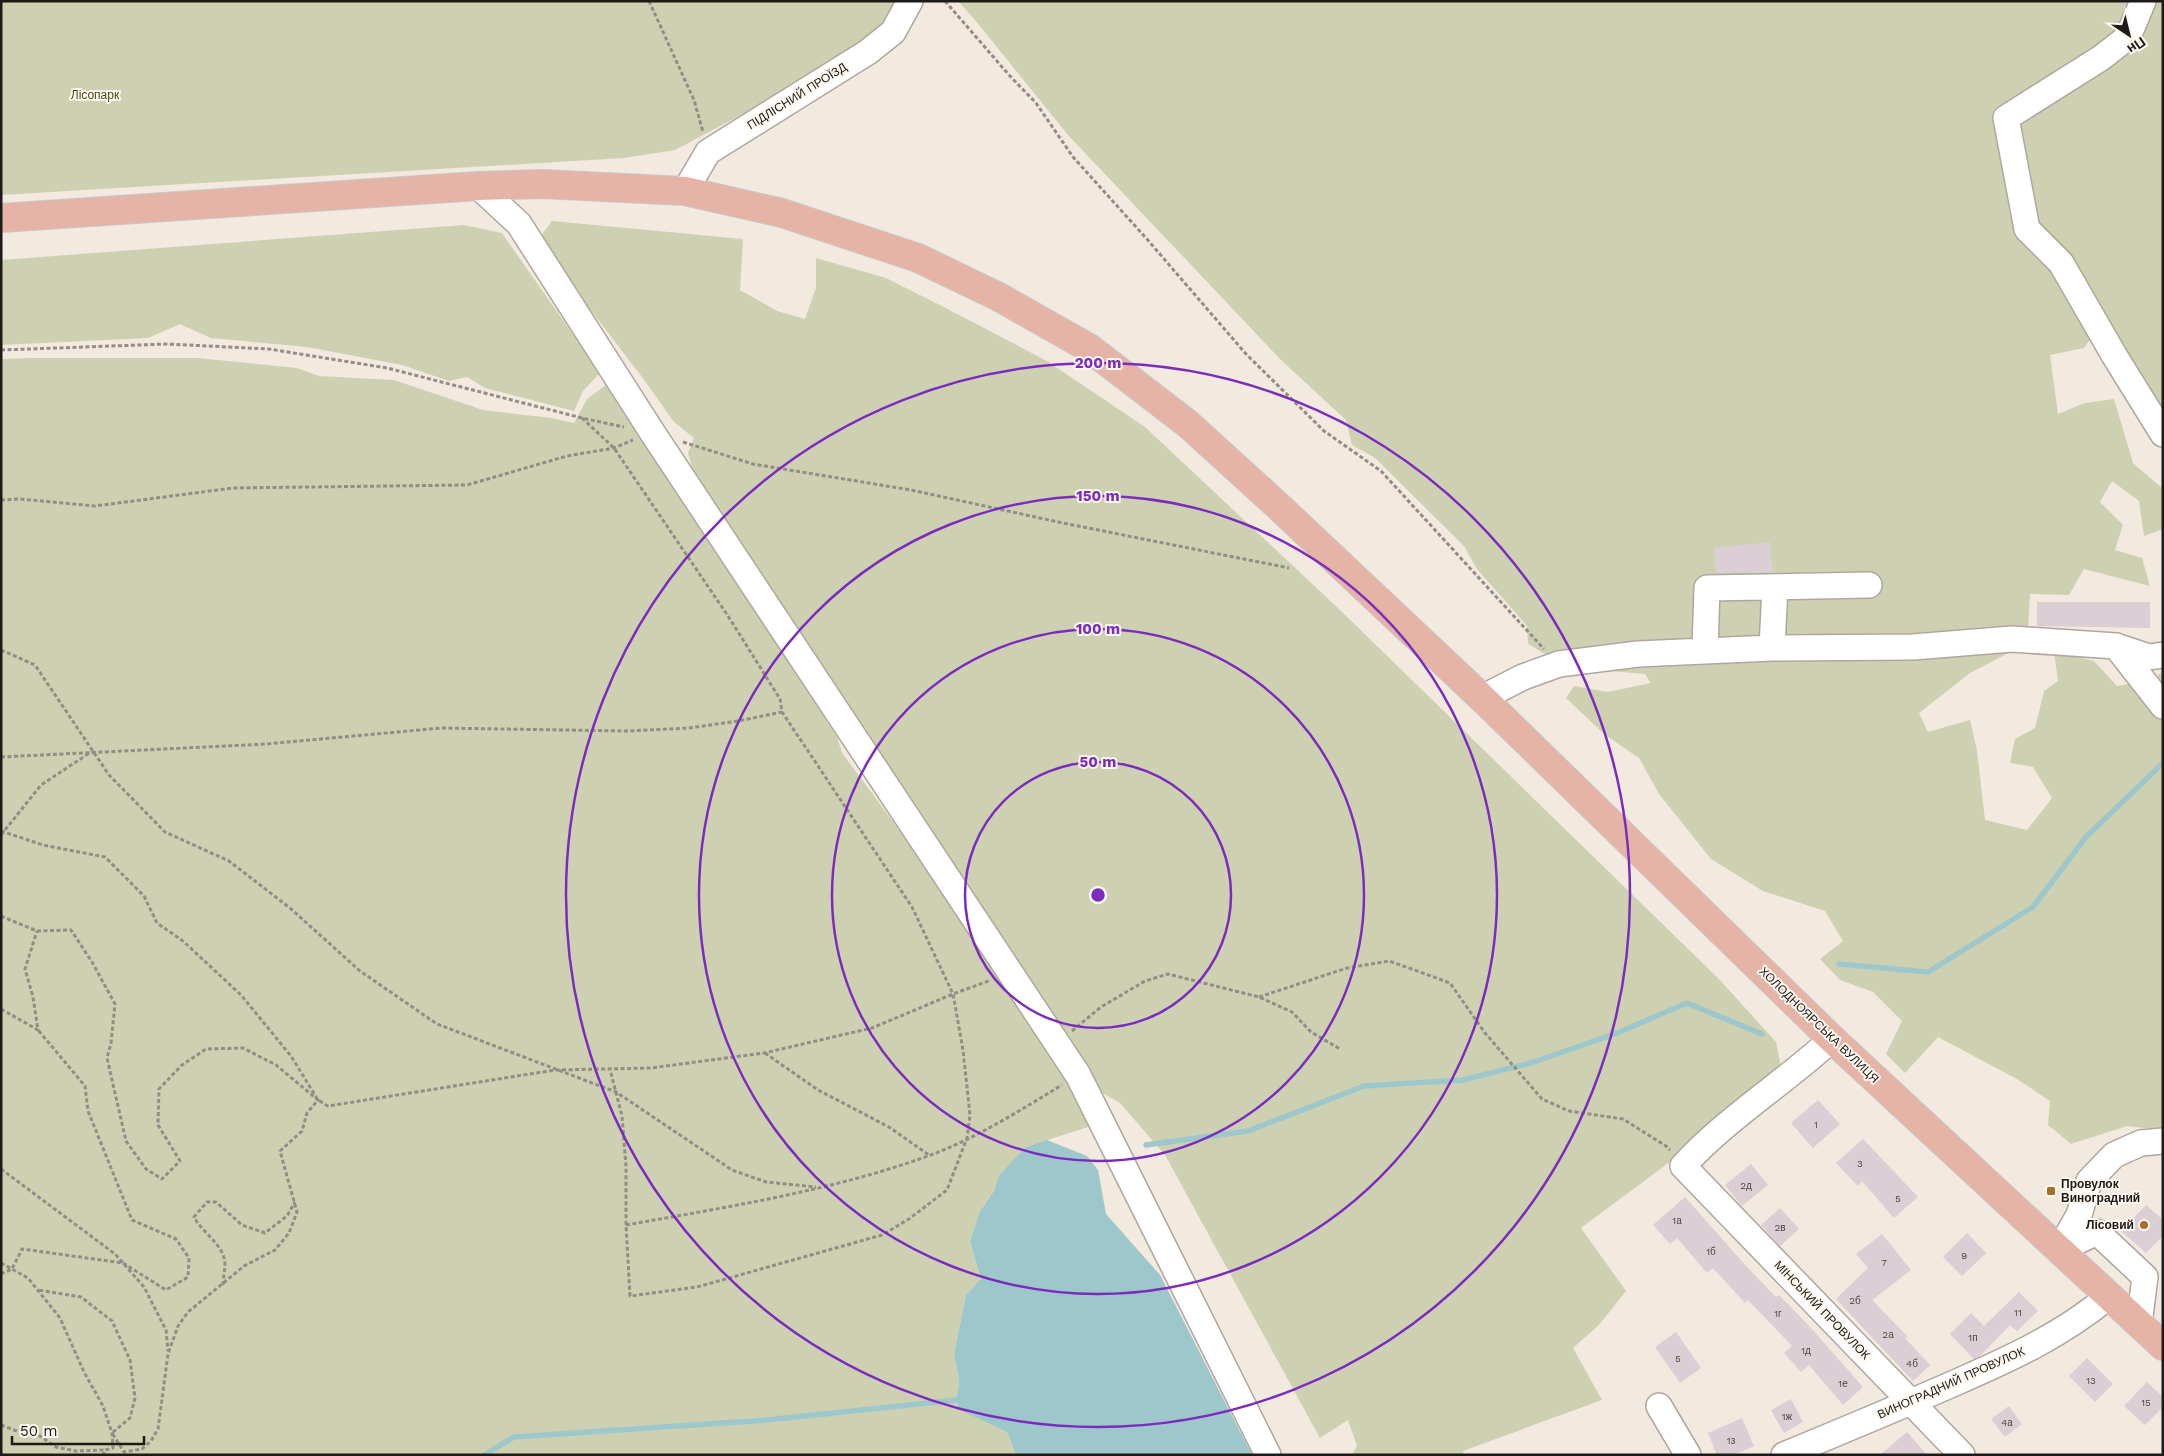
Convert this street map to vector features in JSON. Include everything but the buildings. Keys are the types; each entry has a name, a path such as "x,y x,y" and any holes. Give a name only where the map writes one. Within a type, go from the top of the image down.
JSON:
{"main road":[{"name":"ХОЛОДНОЯРСЬКА ВУЛИЦЯ","path":"1,218 478,186 578,185 685,191 782,213 918,258 999,297 1089,348 1188,424 1482,698 1832,1039 2163,1346"}],"street":[{"name":"ПІДЛІСНИЙ ПРОЇЗД","path":"685,191 708,152 868,52 893,32 910,1"},
{"path":"2143,1 2128,37 2101,58 2006,118 2027,229 2061,263 2114,355 2163,434"},
{"path":"478,186 519,224 652,432 1078,1075 1268,1455"},
{"path":"1705,650 1707,588 1869,585"},
{"path":"1772,648 1775,587"},
{"path":"1482,698 1523,677 1558,664 1638,654 1772,648 1913,647 2012,639 2116,646 2149,657 2163,656"},
{"path":"2116,646 2163,706"},
{"path":"1683,1166 1704,1143 1800,1068 1832,1039"},
{"path":"2059,1250 2079,1215 2089,1181 2114,1155 2141,1143 2163,1141"},
{"name":"МІНСЬКИЙ ПРОВУЛОК","path":"1683,1166 1962,1455"},
{"path":"2059,1250 2097,1232 2145,1277 2139,1324"},
{"name":"ВИНОГРАДНИЙ ПРОВУЛОК","path":"1784,1455 2005,1361 2054,1336 2109,1296"},
{"path":"1659,1406 1688,1455"}],"path":[{"path":"649,1 694,100 708,152"},
{"path":"945,1 1009,75 1036,103 1073,157 1246,354 1324,431 1381,471 1558,664"},
{"path":"582,418 614,448 728,616 780,699 782,712 912,907 953,994 963,1050 969,1106 967,1138 947,1190 909,1219 882,1235 697,1287 630,1296 626,1225 626,1166 622,1116 610,1069"},
{"path":"1,500 20,499 95,506 233,488 468,485 567,456 614,448 652,432"},
{"path":"1,650 34,665 109,775 165,832 229,861 290,908 360,970 429,1019 437,1024 616,1092 732,1170 766,1182 816,1187"},
{"path":"1,758 266,744 441,728 628,731 689,728 782,712"},
{"path":"92,752 41,785 2,833 43,845 105,858 144,896 157,923 183,941 241,995 291,1056 318,1100"},
{"path":"1,916 37,931 71,930 92,962 115,1004 111,1043 107,1058 126,1141 146,1169 162,1179 180,1161 158,1125 159,1089 182,1065 206,1049 243,1048 276,1065 328,1106 555,1070 651,1068 764,1053 872,1028 953,994 986,983 1009,971"},
{"path":"37,931 24,969 33,997 38,1030"},
{"path":"1259,997 1347,968 1389,961 1450,983 1485,1033 1542,1099 1569,1111 1623,1119 1666,1146 1683,1166"},
{"path":"1063,1052 1071,1032 1102,1007 1145,981 1168,974 1259,997 1292,1012 1311,1032 1340,1049"},
{"path":"1,1009 38,1030 85,1086 88,1111 132,1220 176,1239 189,1258 188,1277 166,1290 123,1263 22,1249 12,1269 1,1274"},
{"path":"764,1053 818,1090 889,1127 930,1155"},
{"path":"626,1225 816,1187 875,1173 930,1155 1006,1119 1078,1075"},
{"path":"1,1264 28,1278 60,1318 84,1372 103,1406 112,1433 125,1454 142,1449 151,1441 158,1429 168,1354 178,1326 188,1312 244,1266 275,1250 290,1233 297,1212 280,1151 302,1131 306,1113 318,1100"},
{"path":"1,1169 115,1254 144,1287 166,1330 168,1354"},
{"path":"222,1285 225,1263 220,1248 199,1227 194,1217 200,1208 207,1202 216,1202 242,1225 265,1233 287,1216 295,1202"},
{"path":"38,1290 81,1297 112,1321 130,1360 135,1398 130,1418 112,1433"},
{"path":"1,1425 22,1433 40,1436 56,1447 76,1451 113,1448 112,1433"},
{"path":"103,1455 105,1450"}],"green space":[{"name":"Лісопарк","path":"1,1 897,1 889,21 856,54 675,150 624,158 1,195"},
{"path":"958,1 2163,1 2163,411 2105,318 2084,348 2050,355 2058,414 2085,403 2114,399 2133,463 2163,489 2163,529 2144,536 2139,501 2112,481 2100,502 2123,525 2115,550 2142,558 2150,586 2084,569 2069,595 2030,594 2028,631 2016,649 1970,673 1919,713 1928,732 1970,720 1977,751 1985,820 2027,830 2052,798 2033,767 2010,763 2015,739 2035,728 2044,691 2058,681 2054,651 2094,661 2117,686 2152,680 2163,671 2163,1130 2127,1126 2071,1144 2048,1125 2050,1101 2017,1079 1938,1037 1905,1073 1886,1054 1902,1021 1873,992 1840,980 1820,959 1843,941 1825,911 1763,891 1711,859 1659,794 1639,758 1604,734 1566,698 1574,686 1608,692 1651,683 1645,674 1567,667 1528,644 1527,626 1477,569 1464,546 1375,458 1352,445 1346,420 1281,360 1068,135"},
{"path":"552,221 743,239 740,290 777,311 805,319 816,288 816,258 886,278 1047,361 1145,427 1340,610 1719,979 1776,1042 1783,1076 1581,1228 1626,1291 1599,1325 1573,1348 1602,1400 1463,1451 1464,1455 1352,1455 1357,1446 1348,1420 1320,1438 1165,1155 1120,1103 1090,1086 1057,1020 825,677 696,481 688,453 694,438 674,422 550,257 541,236"},
{"path":"464,225 502,233 600,373 583,391 574,411 485,388 467,377 449,381 402,365 307,347 211,338 180,324 148,338 1,345 1,260"},
{"path":"198,358 297,368 319,376 394,380 483,410 551,418 574,423 587,399 606,385 663,463 837,737 842,753 923,862 1036,1025 1091,1126 1026,1147 999,1175 994,1191 980,1211 970,1241 981,1279 966,1295 954,1354 959,1380 958,1408 1007,1432 1016,1455 1,1455 1,359"}],"water":[{"path":"1047,1140 1087,1156 1098,1170 1106,1214 1160,1275 1252,1455 1016,1455 1007,1432 958,1409 959,1380 954,1354 966,1295 981,1279 970,1241 980,1211 994,1191 999,1175 1026,1147"}],"waterway":[{"path":"1839,964 1928,972 2033,907 2086,837 2163,763"},
{"path":"1146,1145 1248,1131 1364,1086 1463,1080 1534,1062 1617,1033 1687,1003 1762,1034"},
{"path":"484,1455 514,1437 766,1420 957,1400 961,1395"}],"place":[{"name":"Провулок Виноградний","path":"2051,1191"},
{"name":"Лісовий","path":"2144,1225"}]}
